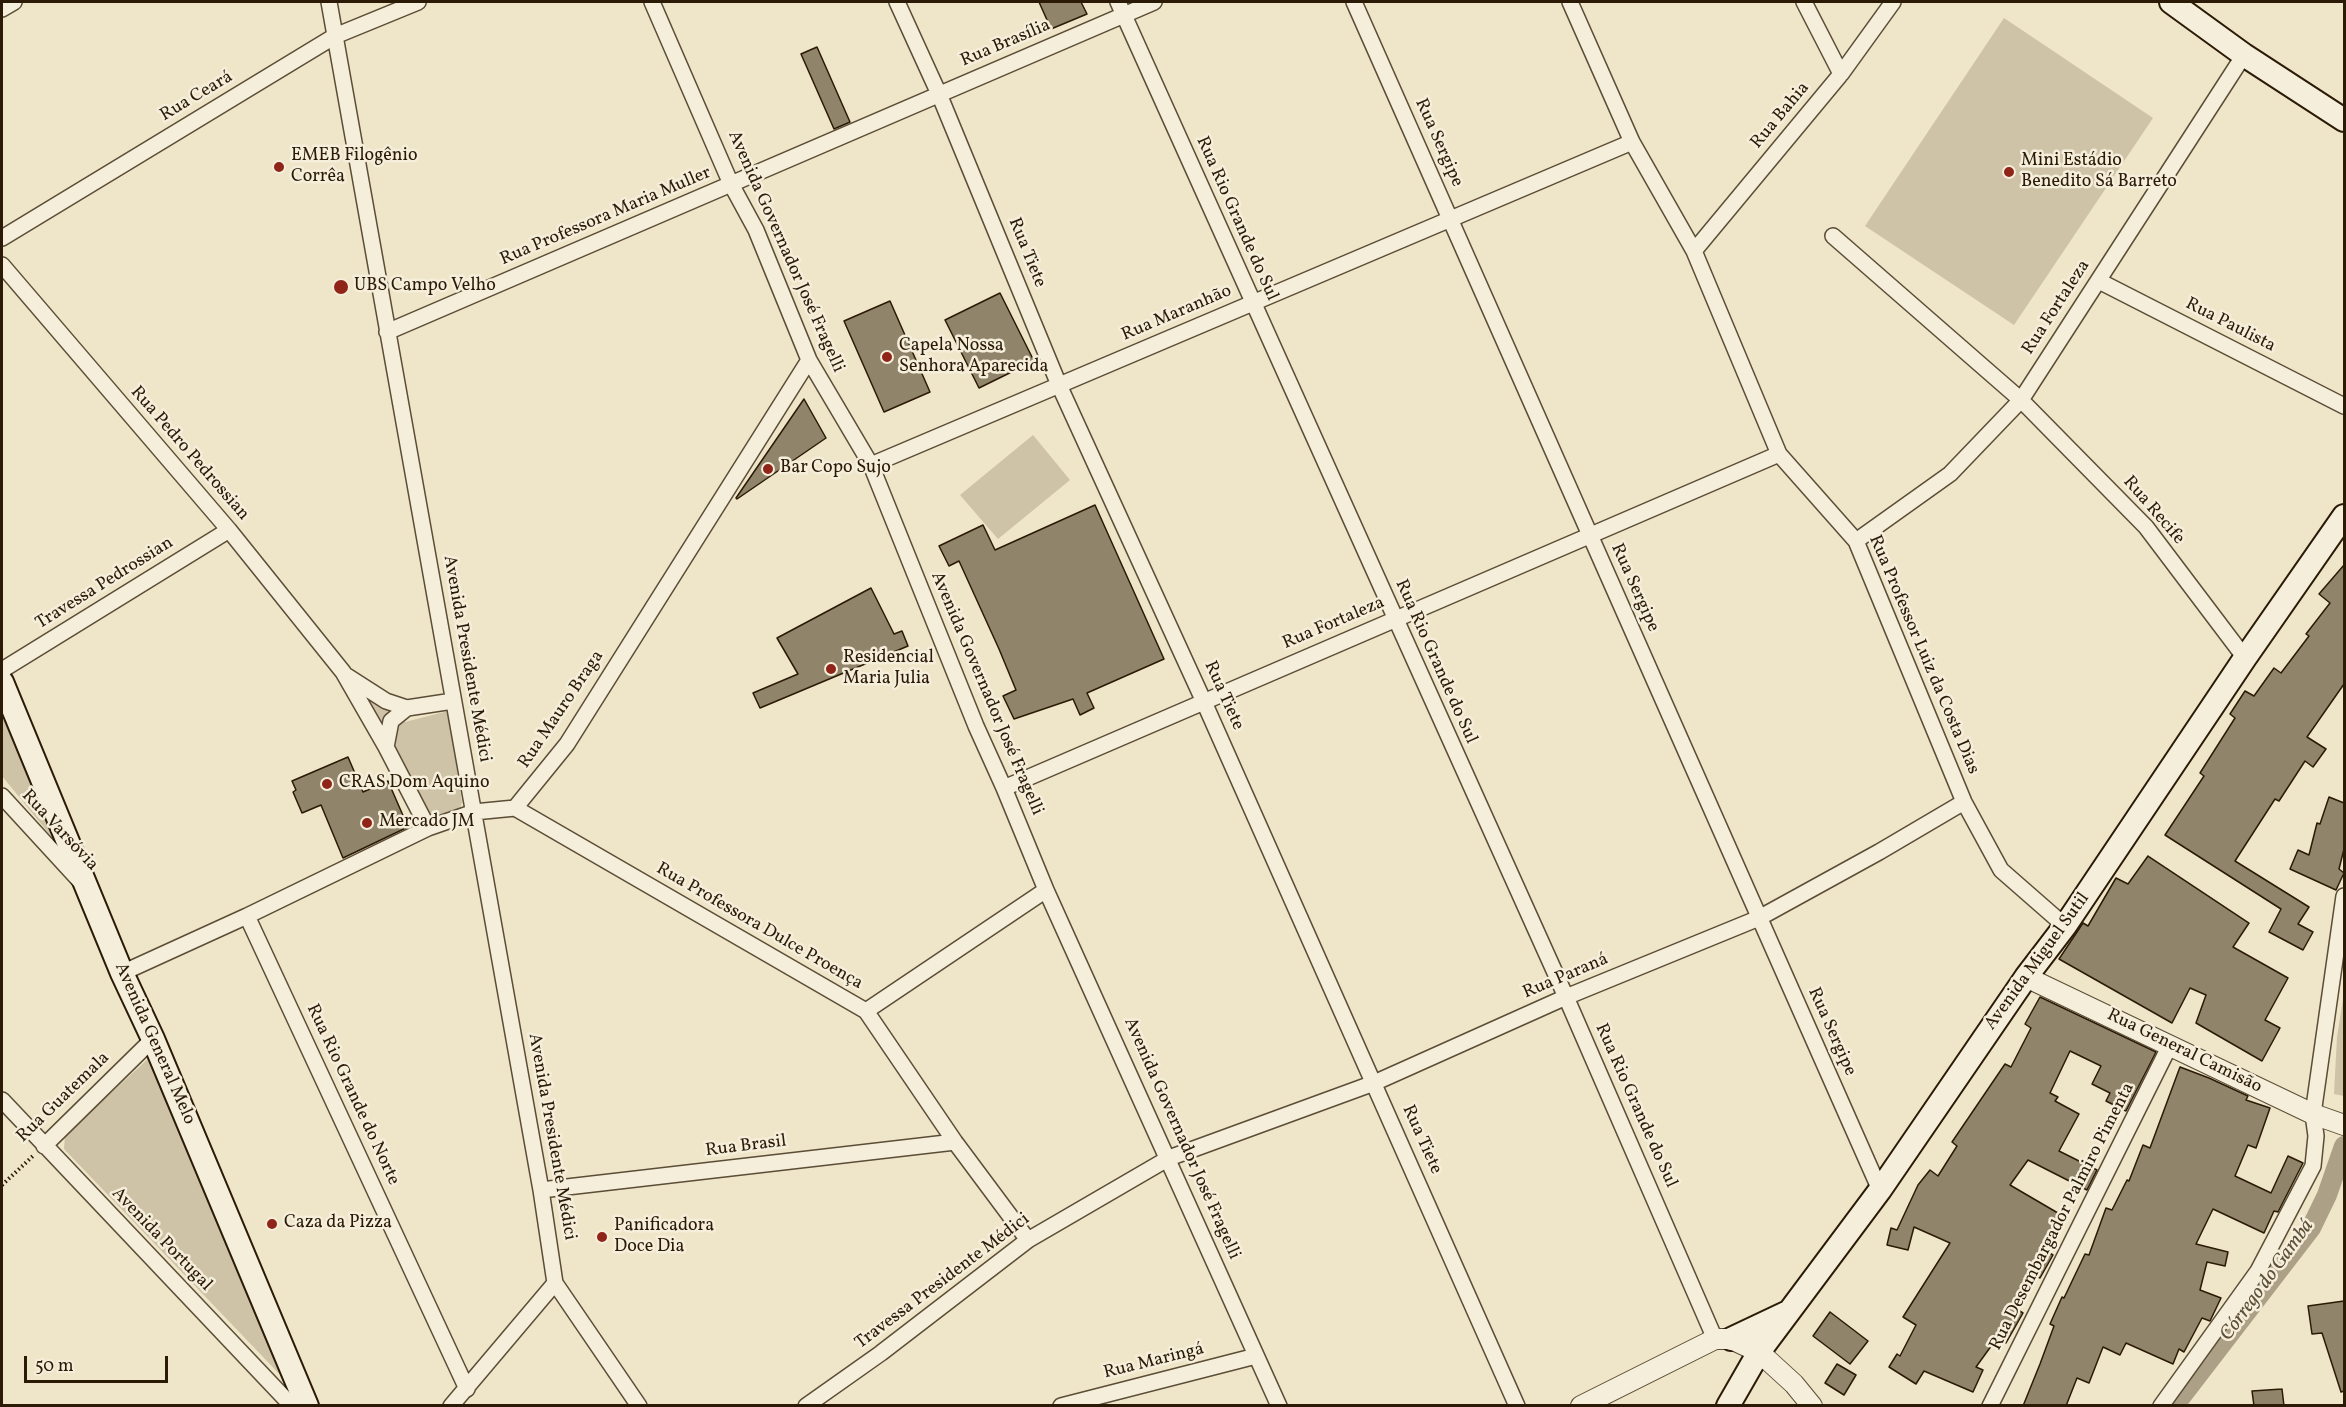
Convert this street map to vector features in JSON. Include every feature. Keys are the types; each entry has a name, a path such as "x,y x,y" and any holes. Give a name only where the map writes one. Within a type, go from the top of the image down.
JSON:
{"main road":[{"path":"2171,2 2244,55 2344,120"},
{"name":"Avenida Miguel Sutil","path":"1728,1406 1759,1352 1880,1190 2025,976 2065,926 2245,658 2344,516"},
{"name":"Avenida General Melo","path":"2,682 122,973 153,1039 307,1406"},
{"path":"1723,1339 1790,1311"}],"street":[{"path":"2,9 14,2"},
{"name":"Avenida Presidente Médici","path":"329,2 541,1190 555,1283 639,1406"},
{"name":"Rua Ceará","path":"2,238 335,36 418,2"},
{"name":"Avenida Governador José Fragelli","path":"652,2 731,184 756,230 809,360 871,465 976,726 1005,788 1046,890 1279,1406"},
{"name":"Rua Tiete","path":"897,2 939,94 1059,385 1204,702 1517,1406"},
{"name":"Rua Brasília","path":"939,94 1121,8 1154,2"},
{"name":"Rua Sergipe","path":"1354,2 1880,1190"},
{"name":"Rua Professor Luiz da Costa Dias","path":"1569,2 1632,142 1694,251 1779,454 1856,541 1964,802 2001,870 2065,926"},
{"path":"1804,2 1841,74"},
{"name":"Rua Bahia","path":"1694,251 1841,74 1893,2"},
{"name":"Rua Rio Grande do Sul","path":"1121,8 1395,619 1723,1339"},
{"name":"Rua Fortaleza","path":"1856,541 1950,474 2020,400 2244,55"},
{"name":"Rua Professora Maria Muller","path":"387,332 939,94"},
{"name":"Rua Maranhão","path":"871,465 1632,142"},
{"name":"Rua Recife","path":"1833,236 2020,400 2146,527 2245,658"},
{"name":"Rua Pedro Pedrossian","path":"2,265 229,530 343,672 429,828"},
{"name":"Rua Paulista","path":"2099,281 2344,406"},
{"name":"Rua Mauro Braga","path":"515,808 567,744 809,360"},
{"name":"Rua Fortaleza","path":"1005,788 1779,454"},
{"name":"Travessa Pedrossian","path":"2,670 229,530"},
{"name":"Rua Pedro Pedrossian","path":"343,672 386,701 407,708"},
{"path":"386,747 391,722 407,708 453,700"},
{"name":"Rua Varsóvia","path":"2,796 89,891"},
{"name":"Rua Paraná","path":"1168,1158 1374,1083 1566,997 1759,918 1964,802"},
{"path":"122,973 247,916 429,828 474,812 515,808"},
{"name":"Rua Professora Dulce Proença","path":"515,808 866,1011 956,1142 1028,1240"},
{"path":"866,1011 1046,890"},
{"path":"2162,1406 2258,1271 2313,1166 2316,1136 2313,1114 2344,896"},
{"name":"Rua Rio Grande do Norte","path":"247,916 467,1389"},
{"name":"Rua General Camisão","path":"2025,976 2313,1114 2344,1125"},
{"name":"Rua Guatemala","path":"44,1146 153,1039"},
{"name":"Rua Desembargador Palmiro Pimenta","path":"1990,1406 2170,1045"},
{"name":"Avenida Portugal","path":"2,1100 292,1406"},
{"name":"Rua Brasil","path":"541,1190 956,1142"},
{"name":"Travessa Presidente Médici","path":"806,1406 881,1353 1028,1240 1168,1158"},
{"path":"451,1406 555,1283"},
{"path":"1581,1406 1723,1339 1759,1352 1794,1384 1812,1406"},
{"name":"Rua Maringá","path":"1061,1406 1256,1356"}],"path":[{"name":"Rua Guatemala","path":"2,1185 44,1146"}],"shaded area":[{"name":"Mini Estádio Benedito Sá Barreto","path":"2004,18 2153,118 2014,325 1865,226"},
{"path":"1033,435 1070,480 998,539 960,495"},
{"path":"362,693 405,722 448,711 462,802 458,814 438,819 429,813"},
{"path":"2,711 60,847 2,776"},
{"path":"2344,993 2344,1096 2334,1094 2337,1037"},
{"path":"149,1058 287,1382 64,1149 65,1135"}],"building":[{"path":"1039,2 1081,2 1087,14 1051,29"},
{"path":"817,47 850,122 834,129 801,54"},
{"path":"1000,293 1034,361 979,388 945,320"},
{"name":"Capela Nossa Senhora Aparecida","path":"890,301 930,392 884,412 844,321"},
{"name":"Bar Copo Sujo","path":"804,399 826,438 737,499 736,498"},
{"path":"1095,505 1164,659 1087,693 1094,708 1080,715 1073,699 1014,719 1003,696 1016,690 999,649 959,561 949,566 939,546 983,525 995,550"},
{"path":"2344,565 2344,684 2307,737 2326,749 2313,767 2305,761 2279,801 2275,799 2235,861 2309,907 2298,924 2313,932 2303,950 2269,932 2281,909 2165,835 2204,776 2200,773 2235,718 2230,714 2245,691 2254,696 2274,668 2281,673 2309,636 2306,634 2330,603 2319,594"},
{"path":"871,588 894,634 902,631 908,646 760,708 753,693 798,674 777,638"},
{"path":"348,757 363,792 388,781 408,827 343,858 321,805 302,813 293,792 296,790 292,781"},
{"path":"2329,797 2344,803 2344,849 2339,869 2344,873 2336,890 2290,869 2298,850 2309,855 2317,823 2320,824"},
{"path":"2148,856 2249,923 2233,947 2288,978 2265,1020 2280,1028 2262,1061 2196,1023 2206,995 2190,988 2172,1023 2059,959 2083,923 2088,926 2116,878 2128,884"},
{"path":"2040,997 2156,1052 2126,1111 2106,1101 2110,1093 2092,1084 2101,1066 2070,1051 2050,1093 2058,1097 2055,1101 2079,1114 2059,1151 2097,1170 2087,1190 2028,1160 2010,1185 2063,1216 2044,1250 2053,1255 2040,1278 2030,1273 2013,1307 2023,1313 2006,1343 1997,1338 1976,1367 1983,1370 1973,1392 1924,1371 1916,1384 1889,1367 1897,1354 1900,1356 1916,1325 1903,1317 1950,1243 1914,1227 1908,1250 1887,1245 1891,1228 1897,1230 1918,1185 1930,1170 1938,1176 1957,1146 1952,1142 2005,1064 2011,1067 2031,1028 2025,1024"},
{"path":"2180,1067 2248,1096 2246,1100 2270,1108 2256,1148 2248,1145 2235,1176 2271,1193 2288,1156 2303,1163 2278,1212 2274,1211 2264,1233 2213,1209 2196,1244 2228,1252 2225,1266 2207,1262 2200,1290 2221,1298 2210,1321 2202,1318 2184,1352 2179,1349 2173,1364 2126,1343 2120,1355 2103,1347 2089,1383 2077,1378 2066,1406 2023,1406 2054,1326 2050,1324 2062,1297 2064,1298 2085,1254 2089,1255 2106,1208 2112,1210 2127,1180 2129,1181 2143,1145 2150,1148"},
{"path":"2344,1301 2344,1391 2341,1392 2322,1333 2312,1334 2308,1306"},
{"path":"1830,1312 1868,1341 1850,1364 1813,1336"},
{"path":"1837,1364 1856,1375 1844,1395 1825,1383"},
{"path":"2282,1389 2284,1406 2254,1406 2252,1391"}],"waterway":[{"name":"Córrego do Gambá","path":"2174,1406 2311,1228 2327,1195 2344,1146"}],"place":[{"name":"EMEB Filogênio Corrêa","path":"279,167"},
{"name":"Mini Estádio Benedito Sá Barreto","path":"2009,172"},
{"name":"UBS Campo Velho","path":"341,287"},
{"name":"Capela Nossa Senhora Aparecida","path":"887,357"},
{"name":"Bar Copo Sujo","path":"768,469"},
{"name":"Residencial Maria Julia","path":"831,669"},
{"name":"CRAS Dom Aquino","path":"327,784"},
{"name":"Mercado JM","path":"367,823"},
{"name":"Caza da Pizza","path":"272,1224"},
{"name":"Panificadora Doce Dia","path":"602,1237"}]}
